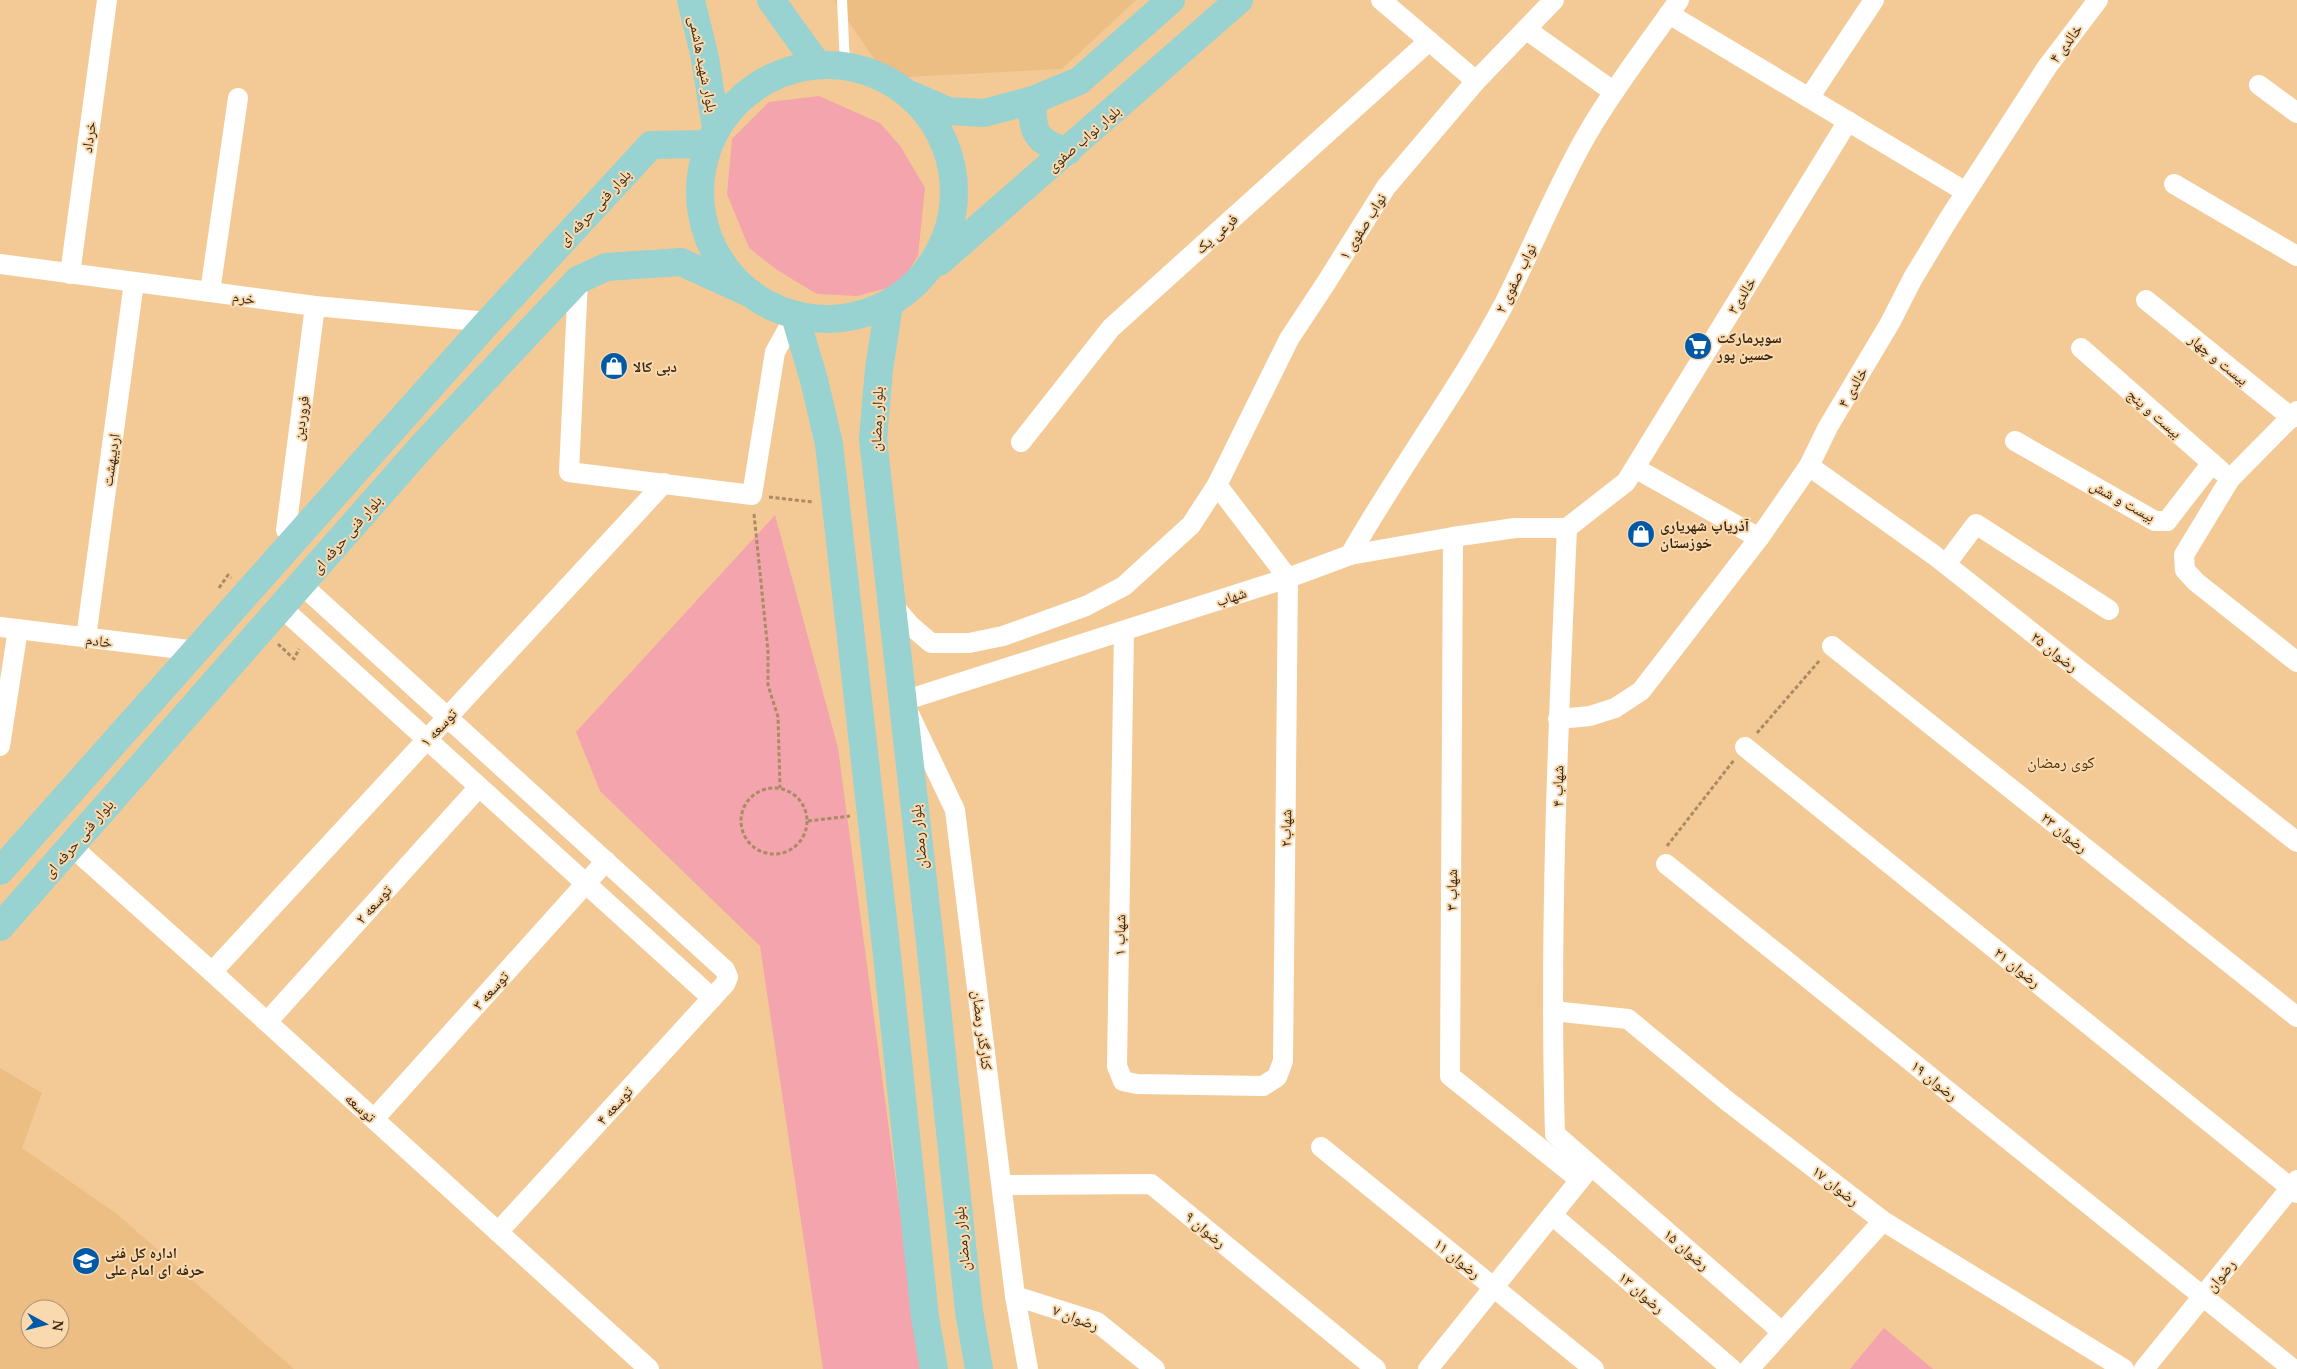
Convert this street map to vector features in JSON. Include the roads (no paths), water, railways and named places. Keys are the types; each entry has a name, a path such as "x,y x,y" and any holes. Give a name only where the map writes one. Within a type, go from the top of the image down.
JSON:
{"main road":[{"name":"بلوار شهید هاشمی","path":"691,0 703,49 712,136"},
{"path":"771,0 817,64"},
{"path":"747,292 720,262 704,225 700,184 712,136 742,96 777,74 817,64 853,66 887,78 911,94 948,111 984,113 1033,100 1079,81 1170,0"},
{"name":"بلوار نواب صفوی","path":"795,316 843,320 889,304 1068,151 1239,0"},
{"path":"911,94 942,133 955,182 949,231 925,275"},
{"path":"1033,100 1032,117 1034,132 1049,146 1068,151"},
{"name":"بلوار فنی حرفه ای","path":"0,872 488,322 651,145 712,136"},
{"name":"بلوار فنی حرفه ای","path":"0,927 425,443 578,280 606,266 681,262 795,316"},
{"name":"بلوار رمضان","path":"889,304 879,369 872,439 931,951 968,1302 979,1369"},
{"path":"795,316 814,380 829,444 887,955 923,1298 934,1369"},
{"path":"887,955 931,951"}],"street":[{"name":"خرداد","path":"70,274 106,0"},
{"path":"1381,0 1476,81"},
{"name":"نواب صفوی ۱","path":"891,603 910,625 931,643 970,643 1003,636 1038,624 1086,606 1124,586 1191,525 1217,485 1289,339 1386,187 1476,81 1528,30 1554,0"},
{"path":"1809,98 1874,0"},
{"name":"خالدی ۴","path":"1558,719 1590,716 1615,708 1641,691 1759,538 1809,466 1828,427 1890,324 1913,278 1966,192 2047,67 2098,0"},
{"path":"1674,7 1809,98 1966,192"},
{"name":"نواب صفوی ۲","path":"1350,555 1378,506 1439,415 1503,304 1556,192 1589,131 1674,7"},
{"path":"1528,30 1614,92"},
{"name":"فرعی یک","path":"1021,442 1111,328 1429,41"},
{"path":"2259,85 2297,113"},
{"path":"210,292 238,98"},
{"name":"خالدی۳","path":"1567,528 1626,482 1848,122"},
{"path":"2174,184 2297,256"},
{"name":"خرم","path":"0,264 315,306 488,322"},
{"path":"578,280 569,472 752,495 775,352 795,316"},
{"name":"اردیبهشت","path":"86,638 134,282"},
{"name":"بیست و چهار","path":"2146,300 2294,414"},
{"name":"فروردین","path":"286,530 315,306"},
{"name":"بیست و پنج","path":"2080,348 2230,480"},
{"path":"2294,414 2230,480 2184,555 2185,570 2196,582 2297,662"},
{"name":"بیست و شش","path":"2015,441 2155,520 2167,521 2212,463"},
{"name":"رضوان ۲۵","path":"1809,466 1946,564 2297,842"},
{"path":"1635,468 1759,538"},
{"name":"توسعه ۱","path":"212,972 664,483"},
{"path":"1217,485 1288,578"},
{"path":"1946,564 1976,524 2109,610"},
{"name":"شهاب","path":"902,701 1288,578 1350,555 1515,528 1567,528"},
{"name":"شهاب ۴","path":"1567,528 1558,719 1552,1045 1555,1134 1586,1173"},
{"name":"شهاب ۳","path":"1453,537 1450,1076 1586,1173"},
{"name":"شهاب۲","path":"1277,1076 1283,1061 1288,578"},
{"path":"302,584 606,861"},
{"path":"282,608 712,998"},
{"path":"0,746 9,628"},
{"name":"خادم","path":"9,628 197,651"},
{"name":"شهاب ۱","path":"1124,631 1117,1066 1124,1081 1137,1084 1263,1086 1277,1076"},
{"name":"رضوان ۲۳","path":"1832,646 2297,1017"},
{"name":"کنارگذر رمضان","path":"902,701 955,810 1003,1185 1015,1296 1028,1369"},
{"name":"رضوان ۲۱","path":"1745,747 2295,1187"},
{"name":"توسعه ۲","path":"267,1022 479,786"},
{"name":"توسعه","path":"71,846 649,1369"},
{"name":"توسعه ۳","path":"374,1119 606,861"},
{"name":"توسعه ۴","path":"498,1232 725,984 728,977 725,970 606,861"},
{"name":"رضوان ۱۹","path":"1666,864 2293,1369"},
{"name":"رضوان ۱۷","path":"1553,1011 1628,1019 1726,1100 1882,1221 2124,1369"},
{"name":"رضوان ۱۱","path":"1321,1147 1594,1369"},
{"path":"1428,1369 1586,1173"},
{"name":"رضوان ۱۵","path":"1586,1173 1782,1332"},
{"name":"رضوان ۹","path":"1003,1185 1151,1184 1376,1369"},
{"name":"رضوان","path":"2144,1369 2295,1187"},
{"name":"رضوان ۱۳","path":"1552,1215 1732,1369"},
{"path":"1749,1369 1882,1221"},
{"name":"رضوان ۷","path":"1015,1296 1097,1322 1155,1369"}],"lane":[{"path":"842,0 845,66"}],"place":[{"name":"سوپرمارکت حسین پور","path":"1698,346"},
{"name":"دبی کالا","path":"614,366"},
{"name":"آذریاپ شهریاری خوزستان","path":"1641,534"},
{"name":"اداره کل فنی حرفه ای امام علی","path":"86,1261"}],"district":[{"name":"کوی رمضان","path":"2061,762"}]}
